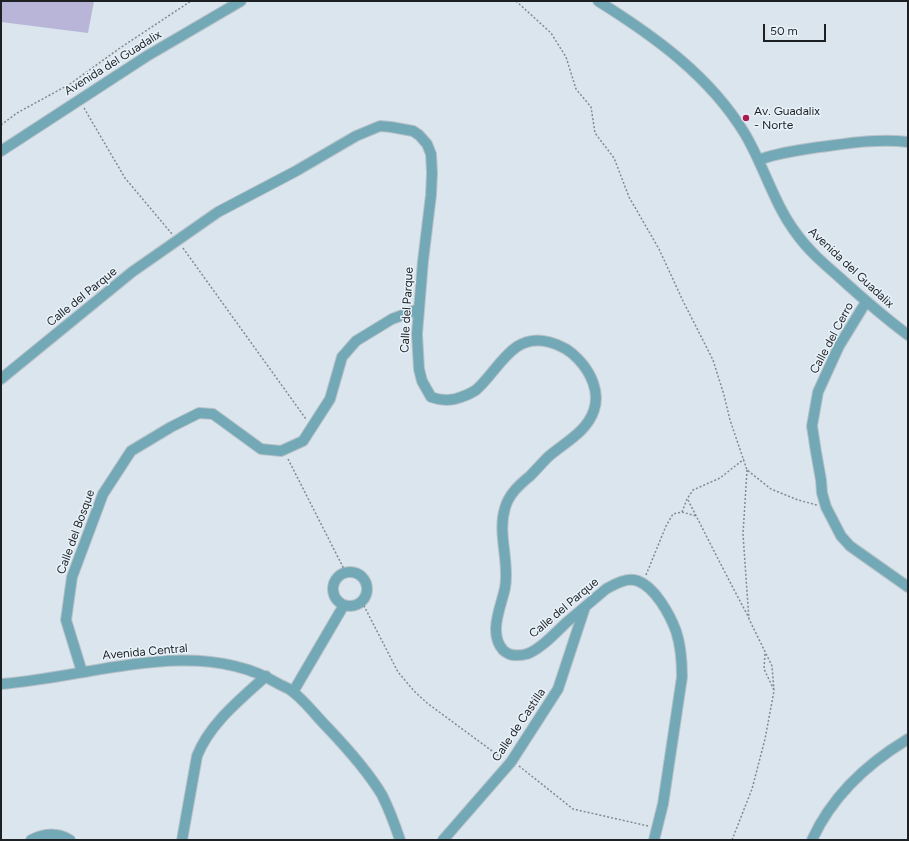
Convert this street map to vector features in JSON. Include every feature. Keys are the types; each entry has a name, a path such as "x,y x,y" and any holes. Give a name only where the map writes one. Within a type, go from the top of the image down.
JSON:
{"street":[{"name":"Avenida del Guadalix","path":"1,150 147,56 241,1"},
{"name":"Avenida del Guadalix","path":"598,1 660,42 691,69 722,102 744,133 759,160 784,216 796,233 811,251 866,302 908,335"},
{"name":"Calle del Parque","path":"1,379 132,272 218,212 296,171 356,136 380,126 403,128 413,131 427,144 430,150 431,162 430,195 417,334 419,369 422,381 431,397 442,401 463,397 474,391 504,357 516,346 536,341 546,341 568,350 583,364 591,377 596,392 594,409 589,421 572,439 519,484 512,493 505,508 502,528 506,583 496,624 496,638 503,650 507,653 518,656 526,654 546,641 606,589 615,584 630,580 643,584"},
{"path":"759,160 774,154 863,141 886,140 908,142"},
{"name":"Calle del Cerro","path":"866,302 834,357 818,392 812,426 822,493 826,507 841,536 850,546 908,587"},
{"name":"Calle del Bosque","path":"82,672 66,620 72,577 103,494 131,451 171,427 199,413 213,414 261,449 281,451 303,441 330,399 342,357 356,341 392,319 419,309"},
{"path":"346,572 352,572 360,575 365,581 367,589 362,602 352,606 344,606 337,601 333,594 333,585 337,578 346,572"},
{"path":"643,584 652,591 670,618 676,632 682,660 681,684 663,804 654,840"},
{"path":"293,692 344,606"},
{"name":"Calle de Castilla","path":"444,840 511,762 558,689 585,607"},
{"name":"Avenida Central","path":"1,684 167,661 196,661 236,666 266,676 293,692 340,741 363,768 382,796 400,840"},
{"path":"182,840 197,756 201,746 219,722 266,676"},
{"path":"812,840 826,815 857,777 879,758 908,739"},
{"path":"31,840 45,835 62,836 70,840"}],"path":[{"path":"1,124 17,113 70,84 120,48 191,1"},
{"path":"516,1 551,33 566,57 576,89 591,107 595,133 614,158 629,197 659,248 683,302 713,360 730,420 747,470 743,534 749,619"},
{"path":"79,100 125,178 177,240 312,428"},
{"path":"284,450 346,572"},
{"path":"682,512 693,490 720,478 744,459"},
{"path":"747,470 771,489 798,500 826,507"},
{"path":"687,500 704,528 715,556 749,619 772,666 774,691 765,739 752,789 732,840"},
{"path":"643,584 666,526 673,514 682,512 696,516"},
{"path":"362,602 398,672 414,691 427,703 511,762 573,809 657,828"},
{"path":"765,652 764,669 774,691"}],"shaded area":[{"path":"1,1 94,1 88,33 1,22"}],"place":[{"name":"Av. Guadalix - Norte","path":"746,118"}]}
